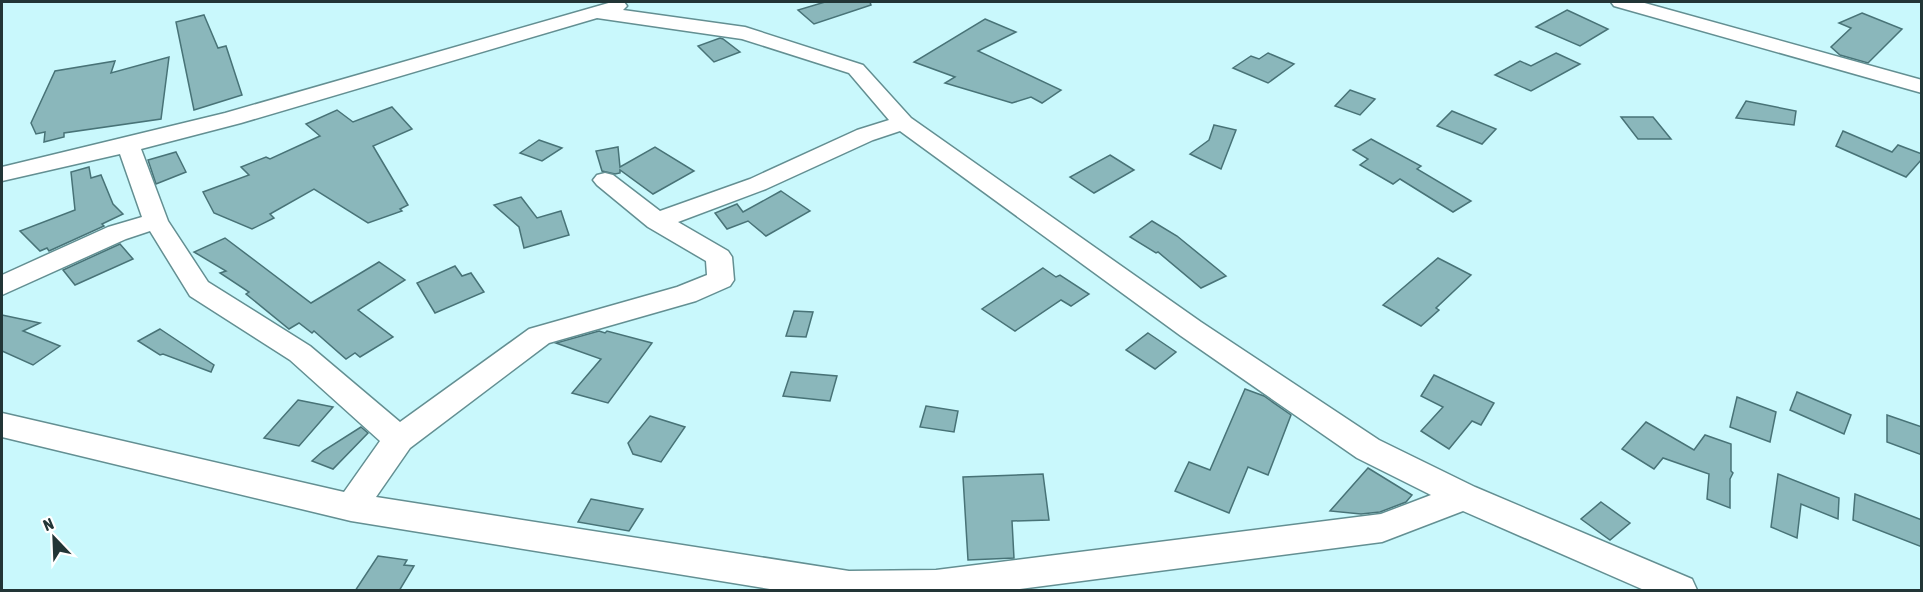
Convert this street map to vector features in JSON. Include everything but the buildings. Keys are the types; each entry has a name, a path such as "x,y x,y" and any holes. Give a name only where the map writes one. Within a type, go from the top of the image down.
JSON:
{"street":[{"path":"2,174 128,146 358,83 630,2"},
{"path":"1621,2 1922,87"},
{"path":"600,12 745,33 856,69 903,123 1191,329 1368,449 1464,497 1680,591"},
{"path":"657,221 758,184 865,135 903,123"},
{"path":"128,146 156,221 199,289 300,353 399,439"},
{"path":"351,507 399,439 539,336 686,294 721,280 719,257 657,221 604,180"},
{"path":"2,286 117,233 156,221"},
{"path":"2,425 351,507 849,587 936,585 1382,528 1464,497"}]}
